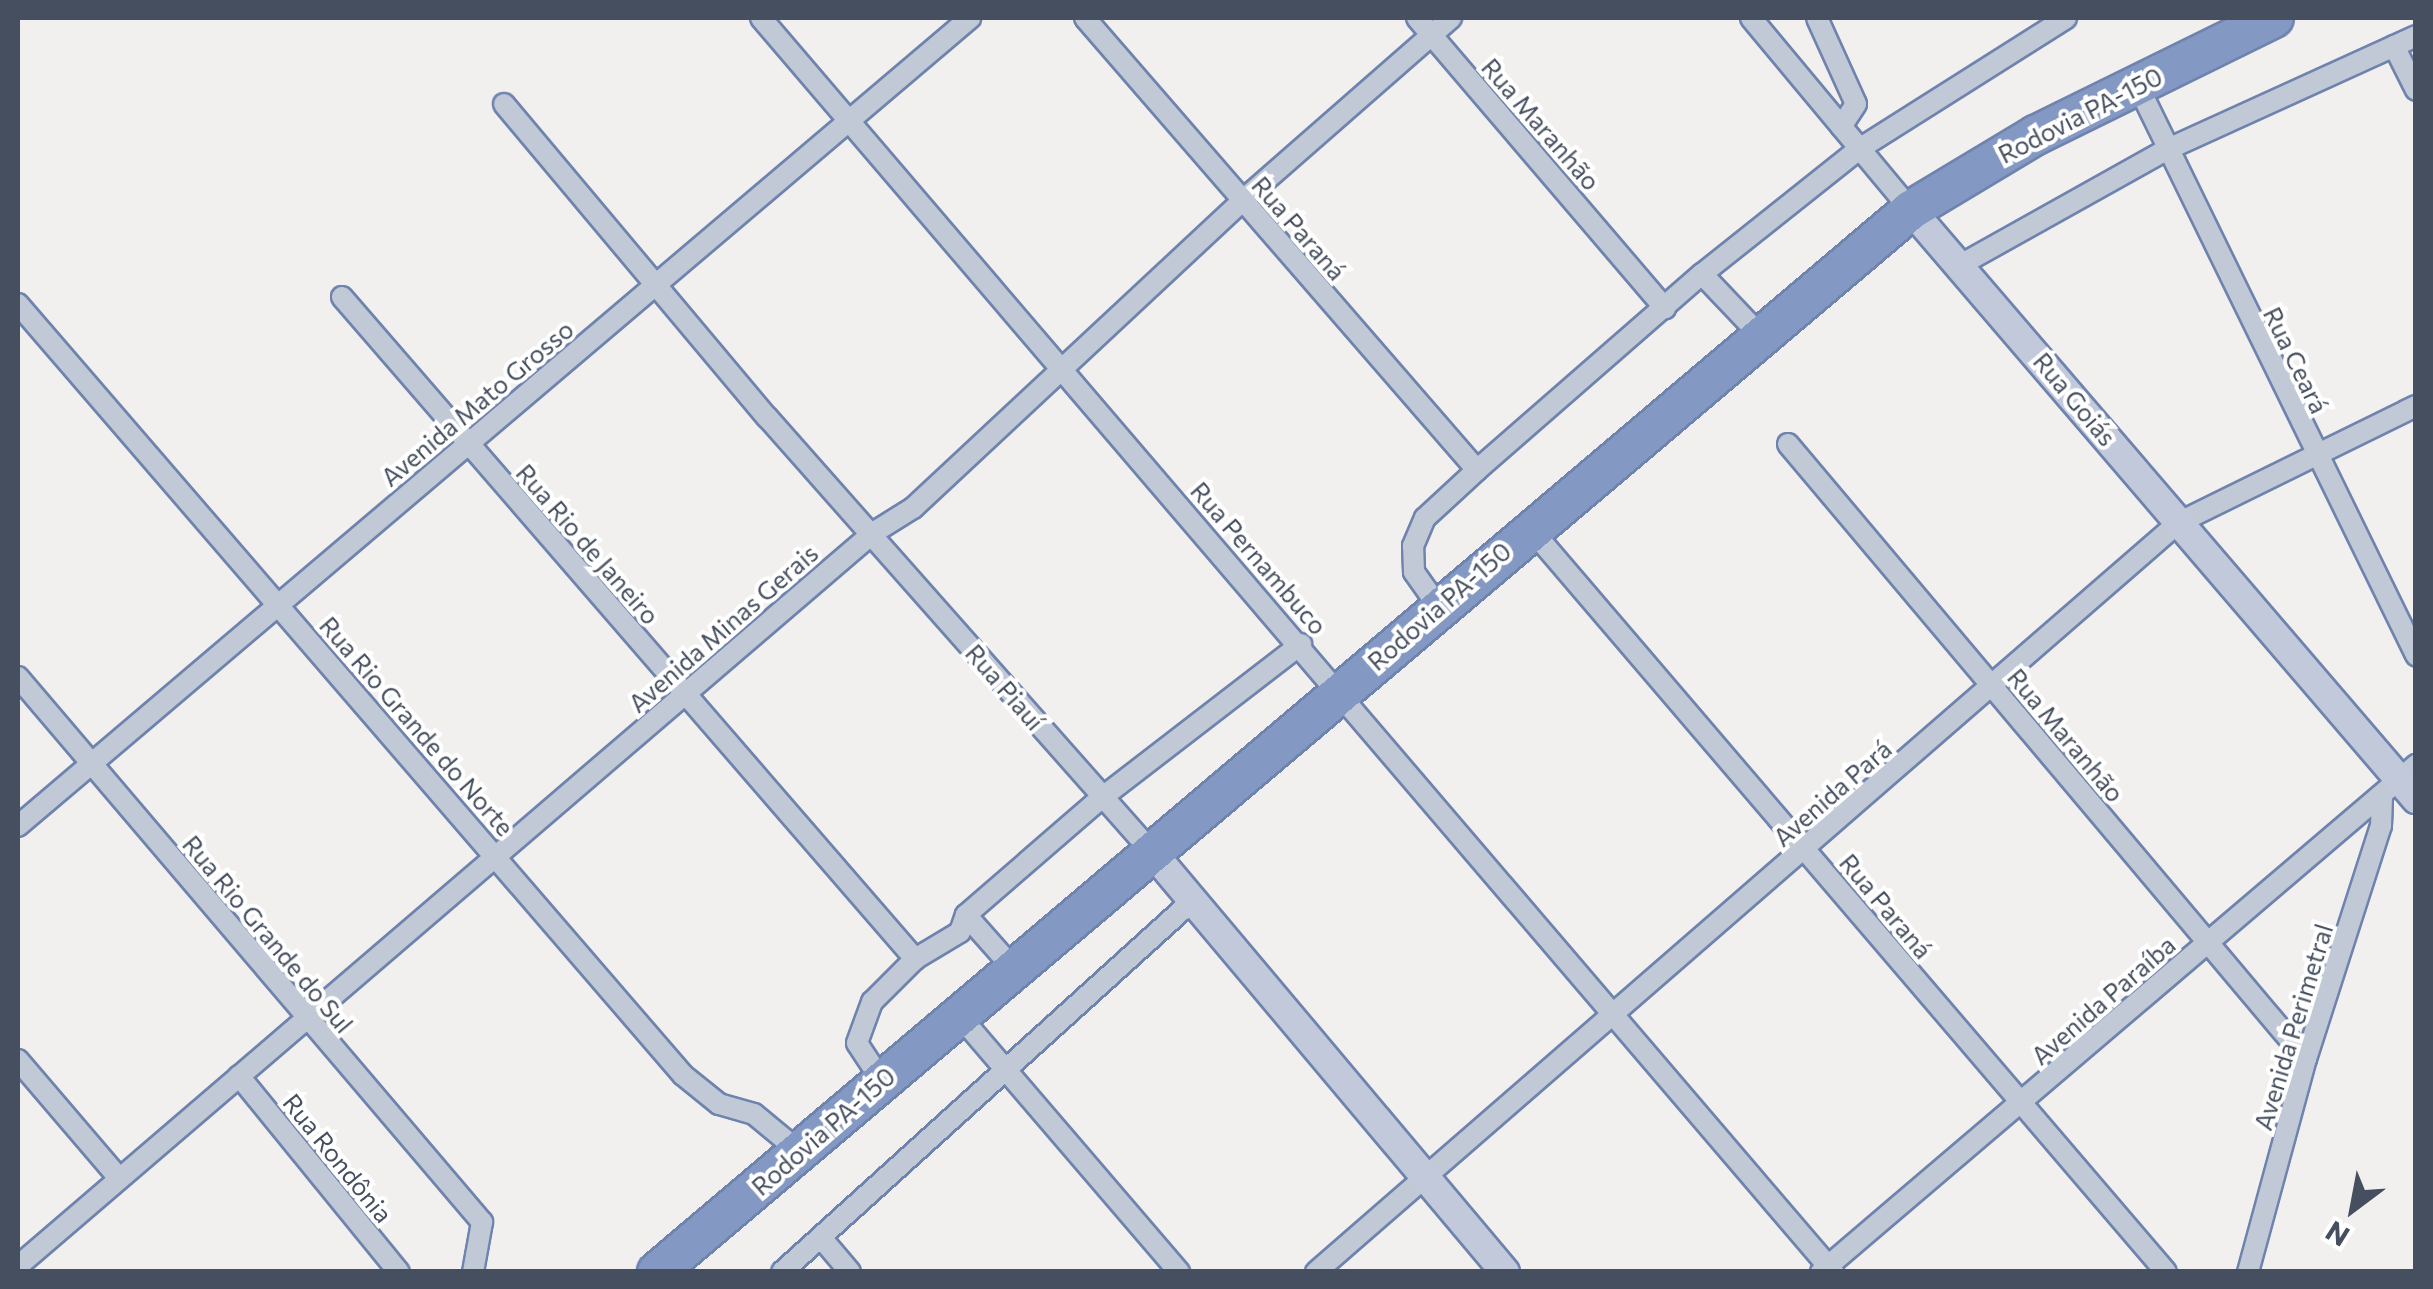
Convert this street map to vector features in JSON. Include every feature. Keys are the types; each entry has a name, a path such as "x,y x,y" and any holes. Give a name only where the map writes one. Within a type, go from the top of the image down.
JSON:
{"highway":[{"name":"Rodovia PA-150","path":"657,1272 1529,527 1911,210 2036,134 2274,18"}],"street":[{"name":"Rua Pernambuco","path":"760,18 1302,644 1612,1018 1828,1270"},
{"name":"Avenida Mato Grosso","path":"18,826 847,118 970,18"},
{"name":"Rua Paraná","path":"1085,18 1477,470"},
{"name":"Rua Maranhão","path":"1417,18 1665,308"},
{"name":"Avenida Minas Gerais","path":"18,1266 685,692 873,533 913,508 1064,372 1242,201 1451,18"},
{"name":"Rua Goiás","path":"1750,18 2403,786"},
{"path":"1816,18 1856,104 1841,127"},
{"path":"1438,606 1414,572 1413,546 1425,518 1702,274 1859,149 2066,18"},
{"path":"1962,264 2166,150 2416,36"},
{"path":"2394,46 2416,90"},
{"name":"Rua Ceará","path":"2137,84 2416,655"},
{"name":"Rua Piauí","path":"504,104 1100,800 1151,851 1504,1272"},
{"path":"1702,274 1758,334"},
{"name":"Rua Rio de Janeiro","path":"342,297 915,959"},
{"name":"Rua Rio Grande do Norte","path":"18,304 694,1085 719,1104 754,1114 800,1152"},
{"name":"Avenida Pará","path":"1316,1272 1806,850 2178,522 2416,406"},
{"name":"Rua Maranhão","path":"1788,444 2306,1058"},
{"name":"Rua Paraná","path":"1529,527 2166,1272"},
{"path":"882,1081 857,1043 861,1022 915,959 960,932 966,915 1100,800 1302,644"},
{"name":"Rua Rio Grande do Sul","path":"18,678 482,1222 473,1272"},
{"name":"Avenida Paraíba","path":"1828,1270 2329,834 2403,786"},
{"name":"Avenida Perimetral","path":"2248,1272 2306,1058 2381,826 2403,786"},
{"path":"782,1272 824,1240 1192,901"},
{"path":"966,915 1013,968"},
{"path":"958,1014 1179,1272"},
{"path":"18,1060 118,1178"},
{"name":"Rua Rondônia","path":"239,1076 399,1272"},
{"path":"824,1240 850,1272"}]}
